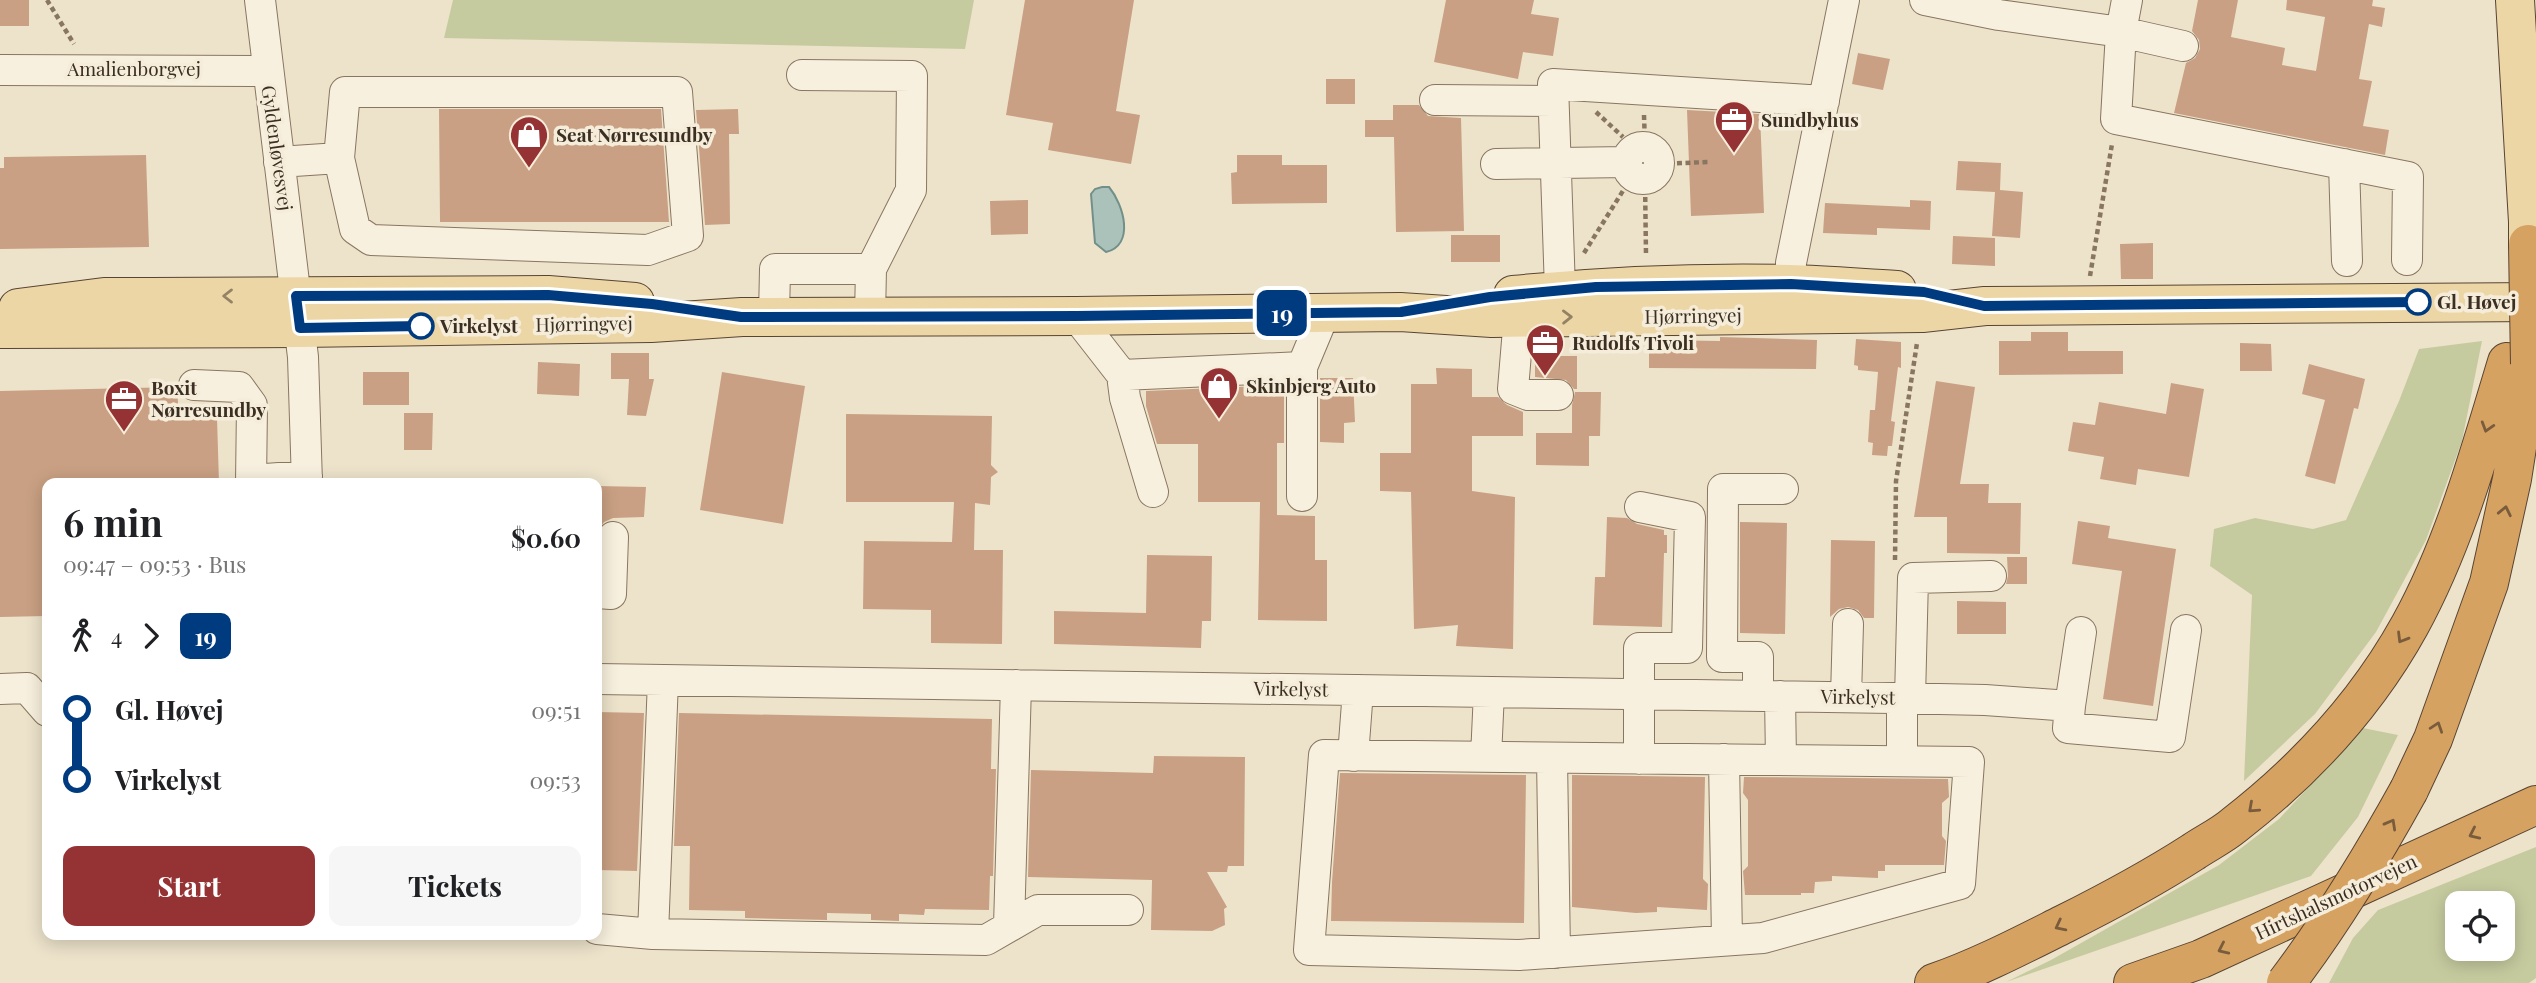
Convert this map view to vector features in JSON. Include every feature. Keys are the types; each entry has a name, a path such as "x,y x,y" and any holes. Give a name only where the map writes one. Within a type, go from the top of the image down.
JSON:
{"highway":[{"path":"2286,983 2316,944 2369,863 2409,789 2433,739 2489,583 2512,479 2528,233"},
{"path":"1934,983 2049,932 2138,887 2232,827 2311,757 2370,690 2410,624 2441,557 2518,363"},
{"name":"Hirtshalsmotorvejen","path":"2133,983 2201,959 2536,805"}],"main road":[{"path":"2515,0 2528,233"},
{"name":"Hjørringvej","path":"1401,312 1490,297 1559,272 1635,286 1922,313 1984,306 2536,302"},
{"name":"Hjørringvej","path":"0,329 548,295 758,316 1401,312 1519,317 1924,292 1984,306"},
{"name":"Hjørringvej","path":"0,311 104,297 298,312"}],"street":[{"name":"Gyldenløvesvej","path":"260,0 298,312"},
{"path":"1790,299 1791,263 1844,0"},
{"path":"1925,0 1999,15 2121,32 2183,46"},
{"path":"2127,0 2121,32 2116,118 2408,177 2407,260"},
{"name":"Amalienborgvej","path":"0,69 267,71"},
{"path":"802,75 912,76 911,191 871,269 870,316"},
{"path":"1559,272 1553,84 1824,101"},
{"path":"345,92 677,92 688,236 648,250 371,240 355,229 339,158 345,92"},
{"path":"1435,100 1553,101"},
{"path":"279,162 339,158"},
{"path":"1496,164 1641,163"},
{"path":"2344,164 2347,261"},
{"path":"758,316 775,269 871,269"},
{"path":"298,312 303,356 307,478"},
{"path":"1302,496 1302,367 1325,312"},
{"path":"1076,316 1122,375 1125,397 1153,492"},
{"path":"1519,317 1513,389 1528,395 1558,395"},
{"path":"1122,375 1302,367"},
{"path":"194,385 239,387 252,405 251,478"},
{"path":"1781,760 1769,696 1758,657 1722,657 1723,489 1783,489"},
{"path":"1639,759 1639,648 1687,648 1690,517 1640,507"},
{"path":"602,593 611,594 613,537"},
{"path":"1902,761 1913,578 1991,576"},
{"path":"1846,697 1848,624"},
{"path":"2081,632 2068,728 2170,737 2186,630"},
{"name":"Virkelyst","path":"602,679 1906,698 2070,706"},
{"path":"653,934 663,680"},
{"path":"1009,926 1016,685"},
{"path":"0,689 27,688 42,704"},
{"path":"1353,756 1358,690"},
{"path":"1486,757 1489,692"},
{"path":"1324,755 1353,756 1969,762 1960,884 1763,938 1519,955 1309,950 1324,755"},
{"path":"1552,758 1555,953"},
{"path":"1724,759 1727,940"},
{"path":"602,929 653,934 986,940 1038,910 1128,910"}],"path":[{"path":"47,0 89,69"},
{"path":"1644,90 1641,163 1646,263"},
{"path":"1595,111 1641,163 1708,162"},
{"path":"2083,305 2116,118"},
{"path":"1559,272 1584,253 1641,163"},
{"path":"1895,562 1896,481 1922,313"}],"green space":[{"path":"453,0 974,0 965,49 444,38"},
{"path":"2482,341 2462,441 2426,540 2376,632 2315,714 2244,781 2252,595 2210,566 2214,529 2255,518 2313,529 2346,520 2419,349"},
{"path":"2363,728 2398,735 2358,817 2311,876 2006,982 2051,960 2219,865 2279,819"},
{"path":"2536,847 2536,978 2529,983 2329,983 2353,938 2378,910"}],"water":[{"path":"1102,187 1109,187 1114,195 1124,224 1121,241 1106,252 1095,243 1091,194"}],"building":[{"path":"0,0 29,0 29,26 0,26"},
{"path":"1025,0 1134,0 1116,111 1140,115 1131,164 1048,150 1053,123 1006,115"},
{"path":"1446,0 1534,0 1531,14 1559,18 1553,56 1523,52 1518,79 1434,62"},
{"path":"2198,0 2238,0 2231,37 2285,48 2282,65 2316,71 2325,17 2286,10 2287,0 2373,0 2372,6 2385,8 2382,27 2369,24 2359,79 2372,81 2363,126 2389,130 2385,155 2174,113 2186,63 2195,58 2200,49 2199,40 2192,31"},
{"path":"1858,53 1890,59 1883,90 1852,84"},
{"path":"1326,79 1355,79 1355,104 1326,104"},
{"path":"1393,105 1419,105 1428,116 1461,118 1464,231 1396,232 1394,137 1365,137 1365,120 1393,120"},
{"path":"439,109 661,109 669,222 440,222"},
{"path":"738,109 739,134 729,134 730,224 705,225 696,110"},
{"name":"Sundbyhus","path":"1687,110 1760,114 1764,213 1691,216"},
{"path":"146,155 149,247 0,249 0,168 4,168 4,157"},
{"path":"1237,155 1282,155 1282,165 1327,165 1327,203 1232,204 1231,173 1237,172"},
{"path":"1958,161 2001,163 2000,190 2023,192 2020,238 1992,236 1995,192 1956,190"},
{"path":"1028,200 1028,234 991,235 990,201"},
{"path":"1910,200 1931,201 1930,230 1877,228 1877,235 1823,233 1825,203 1910,207"},
{"path":"1451,235 1500,235 1500,262 1451,262"},
{"path":"1953,236 1995,238 1995,266 1952,264"},
{"path":"2153,243 2153,279 2121,279 2120,244"},
{"path":"2031,332 2068,332 2068,351 2123,351 2123,374 1999,375 1999,341 2031,341"},
{"path":"1720,337 1817,340 1816,369 1649,368 1649,347 1657,347 1657,340 1720,341"},
{"path":"1856,339 1901,342 1901,368 1898,367 1891,421 1895,422 1892,446 1888,446 1887,456 1872,455 1873,443 1868,442 1870,410 1875,410 1878,372 1858,370 1858,366 1854,365"},
{"path":"2240,343 2271,344 2272,371 2240,371"},
{"path":"611,353 649,353 649,379 654,379 646,416 627,415 629,379 611,379"},
{"path":"1535,356 1577,356 1577,389 1566,380 1535,377"},
{"path":"538,362 580,364 579,396 537,394"},
{"path":"2309,364 2365,379 2358,409 2354,408 2335,484 2305,476 2325,400 2302,394"},
{"path":"1436,368 1472,369 1472,397 1498,397 1507,405 1523,412 1523,436 1472,436 1472,491 1515,497 1513,649 1456,646 1458,625 1414,629 1411,492 1380,491 1380,453 1411,453 1411,384 1437,384"},
{"path":"363,372 409,372 409,405 363,405"},
{"path":"722,372 805,386 783,524 700,510"},
{"path":"1320,378 1353,378 1355,422 1344,423 1344,443 1320,442"},
{"path":"1936,381 1975,387 1960,484 1989,484 1988,503 2021,503 2020,554 1947,553 1947,517 1914,517"},
{"path":"2171,383 2204,389 2189,477 2138,469 2136,485 2100,479 2104,457 2068,451 2073,422 2095,425 2099,402 2166,414"},
{"name":"Skinbjerg Auto","path":"1284,385 1284,443 1277,443 1277,515 1315,516 1315,560 1327,560 1327,621 1258,620 1260,502 1198,502 1198,444 1157,444 1146,406 1146,391"},
{"path":"177,387 179,419 217,418 219,478 42,478 42,616 0,617 0,391"},
{"path":"1575,392 1601,392 1600,436 1589,436 1589,466 1536,465 1536,433 1572,433"},
{"path":"404,413 433,413 432,450 404,450"},
{"path":"846,414 992,416 991,465 998,472 991,477 990,505 975,503 974,550 1003,550 1002,644 931,643 931,610 863,609 864,541 952,542 954,502 846,502"},
{"path":"602,486 646,487 644,517 613,518 602,525"},
{"path":"1607,517 1627,518 1637,524 1664,530 1664,535 1667,535 1662,627 1593,625 1595,577 1605,577"},
{"path":"2078,521 2110,526 2108,538 2176,549 2153,706 2103,699 2122,571 2072,564"},
{"path":"1740,522 1787,523 1785,634 1740,633"},
{"path":"1831,540 1875,541 1874,618 1864,618 1858,610 1848,607 1839,609 1830,617"},
{"path":"1147,555 1212,556 1211,621 1202,621 1201,648 1054,644 1054,611 1146,613"},
{"path":"2007,557 2027,557 2027,584 2006,584"},
{"path":"1957,601 2006,602 2006,634 1957,634"},
{"path":"602,712 644,713 637,871 602,870"},
{"path":"679,713 992,719 991,769 996,769 993,876 990,876 989,910 925,909 924,915 899,914 899,921 871,920 871,914 827,913 827,920 745,918 745,911 689,910 690,846 674,846"},
{"path":"1154,756 1245,757 1244,866 1228,866 1227,872 1207,872 1227,907 1224,909 1225,925 1212,931 1151,930 1152,880 1028,877 1031,770 1153,773"},
{"path":"1340,773 1526,775 1524,923 1331,921"},
{"path":"1572,775 1705,777 1703,879 1708,884 1707,910 1657,907 1657,912 1636,913 1572,907"},
{"path":"1744,777 1948,779 1949,797 1942,803 1942,836 1946,841 1944,865 1885,865 1885,871 1878,871 1878,878 1832,876 1832,881 1815,882 1814,893 1745,895 1743,871 1748,866 1748,800 1743,793"}],"bus line":[{"name":"19","path":"421,326 300,328 296,296 577,296 741,317 1401,312 1490,297 1648,285 1791,284 1924,292 1984,306 2418,302"}],"place":[{"name":"Sundbyhus","path":"1734,154"},
{"name":"Seat Nørresundby","path":"529,169"},
{"name":"Gl. Høvej","path":"2418,302"},
{"name":"Virkelyst","path":"421,326"},
{"name":"Rudolfs Tivoli","path":"1545,377"},
{"name":"Skinbjerg Auto","path":"1219,420"},
{"name":"Boxit Nørresundby","path":"124,433"}]}
